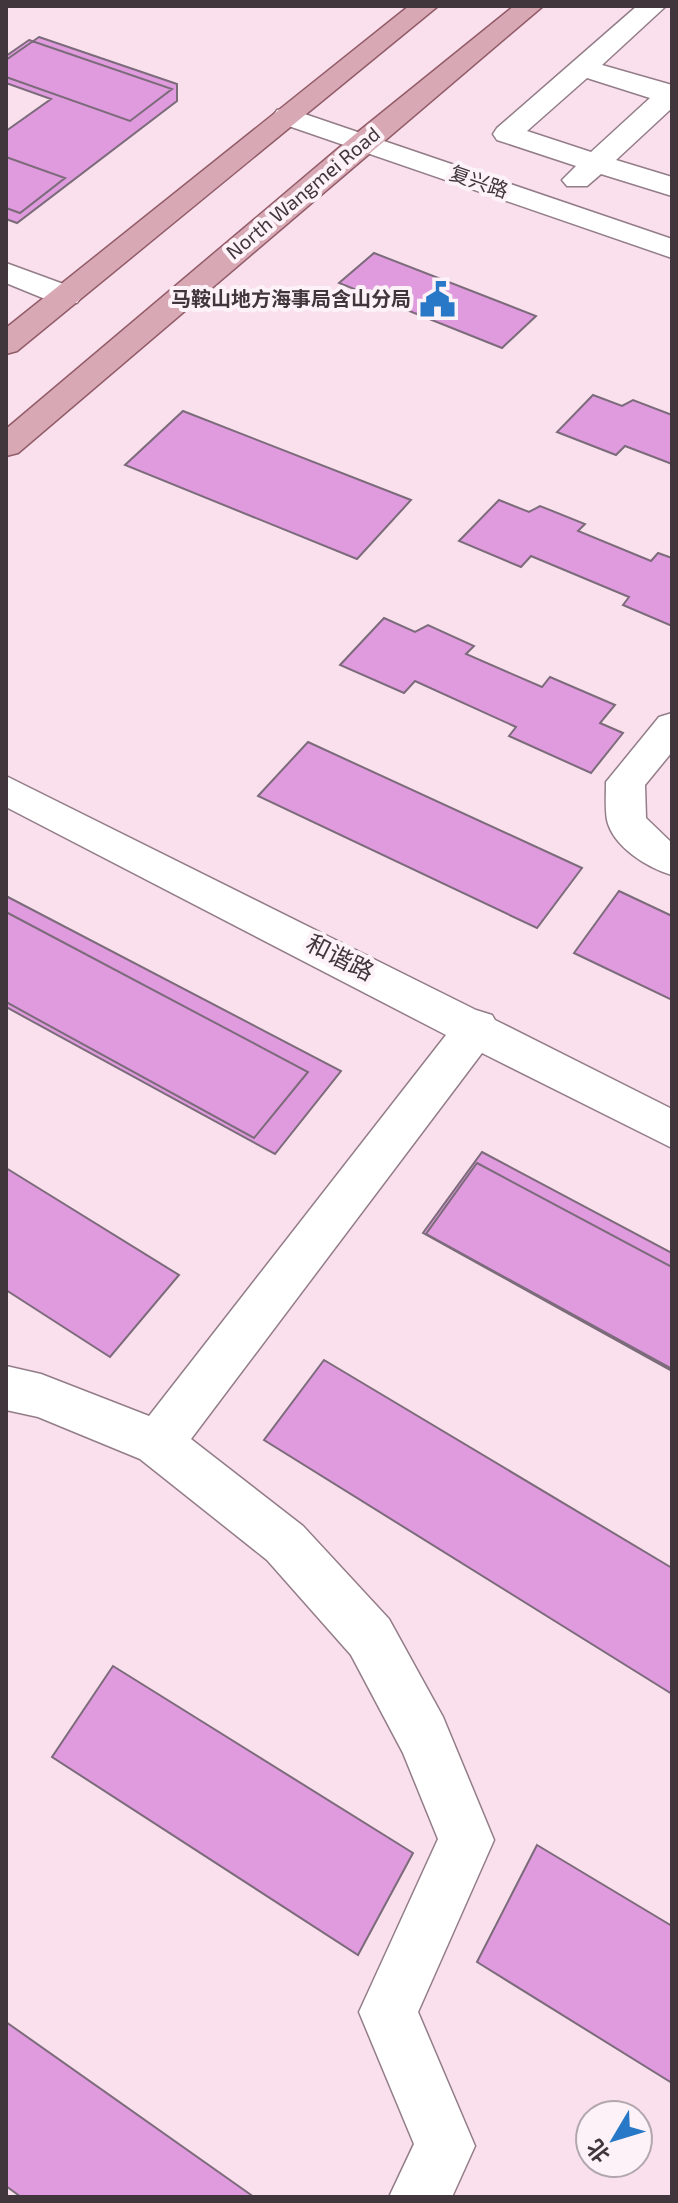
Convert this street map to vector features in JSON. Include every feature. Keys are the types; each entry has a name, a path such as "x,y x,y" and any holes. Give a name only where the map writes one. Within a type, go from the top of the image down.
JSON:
{"main road":[{"path":"6,344 425,6"},
{"name":"North Wangmei Road","path":"6,446 363,142 530,6"}],"street":[{"path":"653,6 507,134 672,187"},
{"path":"582,68 671,95"},
{"path":"548,206 671,95"},
{"name":"复兴路","path":"287,116 672,249"},
{"path":"6,272 66,296"},
{"path":"672,726 625,782 627,822 656,853 672,860"},
{"name":"和谐路","path":"6,790 477,1027 672,1130"},
{"path":"158,1443 477,1027"},
{"path":"6,1388 41,1396 158,1443 285,1543 370,1637 424,1736 466,1840 388,2012 445,2146 420,2197"}],"building":[{"path":"39,37 177,84 177,101 17,223 6,219 6,131 51,99 6,83 6,60"},
{"path":"29,40 172,89 130,121 6,77 6,56"},
{"path":"6,157 65,178 20,213 6,208"},
{"name":"马鞍山地方海事局含山分局","path":"374,253 536,316 502,348 339,283"},
{"path":"593,395 622,406 633,400 672,415 672,464 625,446 616,455 557,432"},
{"path":"183,411 411,500 357,559 125,465"},
{"path":"499,500 529,512 540,506 585,524 578,531 651,561 658,553 672,558 672,626 623,605 629,597 531,556 521,567 459,541"},
{"path":"384,618 415,632 428,625 474,646 466,654 542,687 550,677 615,705 600,723 623,733 591,773 509,736 516,727 415,681 404,693 340,665"},
{"path":"308,742 582,868 537,928 258,796"},
{"path":"619,891 672,916 672,1000 574,953"},
{"path":"6,896 341,1071 275,1154 6,1007"},
{"path":"6,912 308,1072 254,1138 6,1002"},
{"path":"482,1152 672,1253 672,1371 423,1233"},
{"path":"477,1163 672,1267 672,1369 426,1234"},
{"path":"6,1168 179,1275 110,1357 6,1290"},
{"path":"324,1360 672,1568 672,1694 264,1440"},
{"path":"113,1666 413,1853 358,1955 52,1757"},
{"path":"537,1845 672,1926 672,2083 477,1962"},
{"path":"6,2022 254,2197 21,2197 6,2186"}],"place":[{"name":"马鞍山地方海事局含山分局","path":"437,299"}]}
